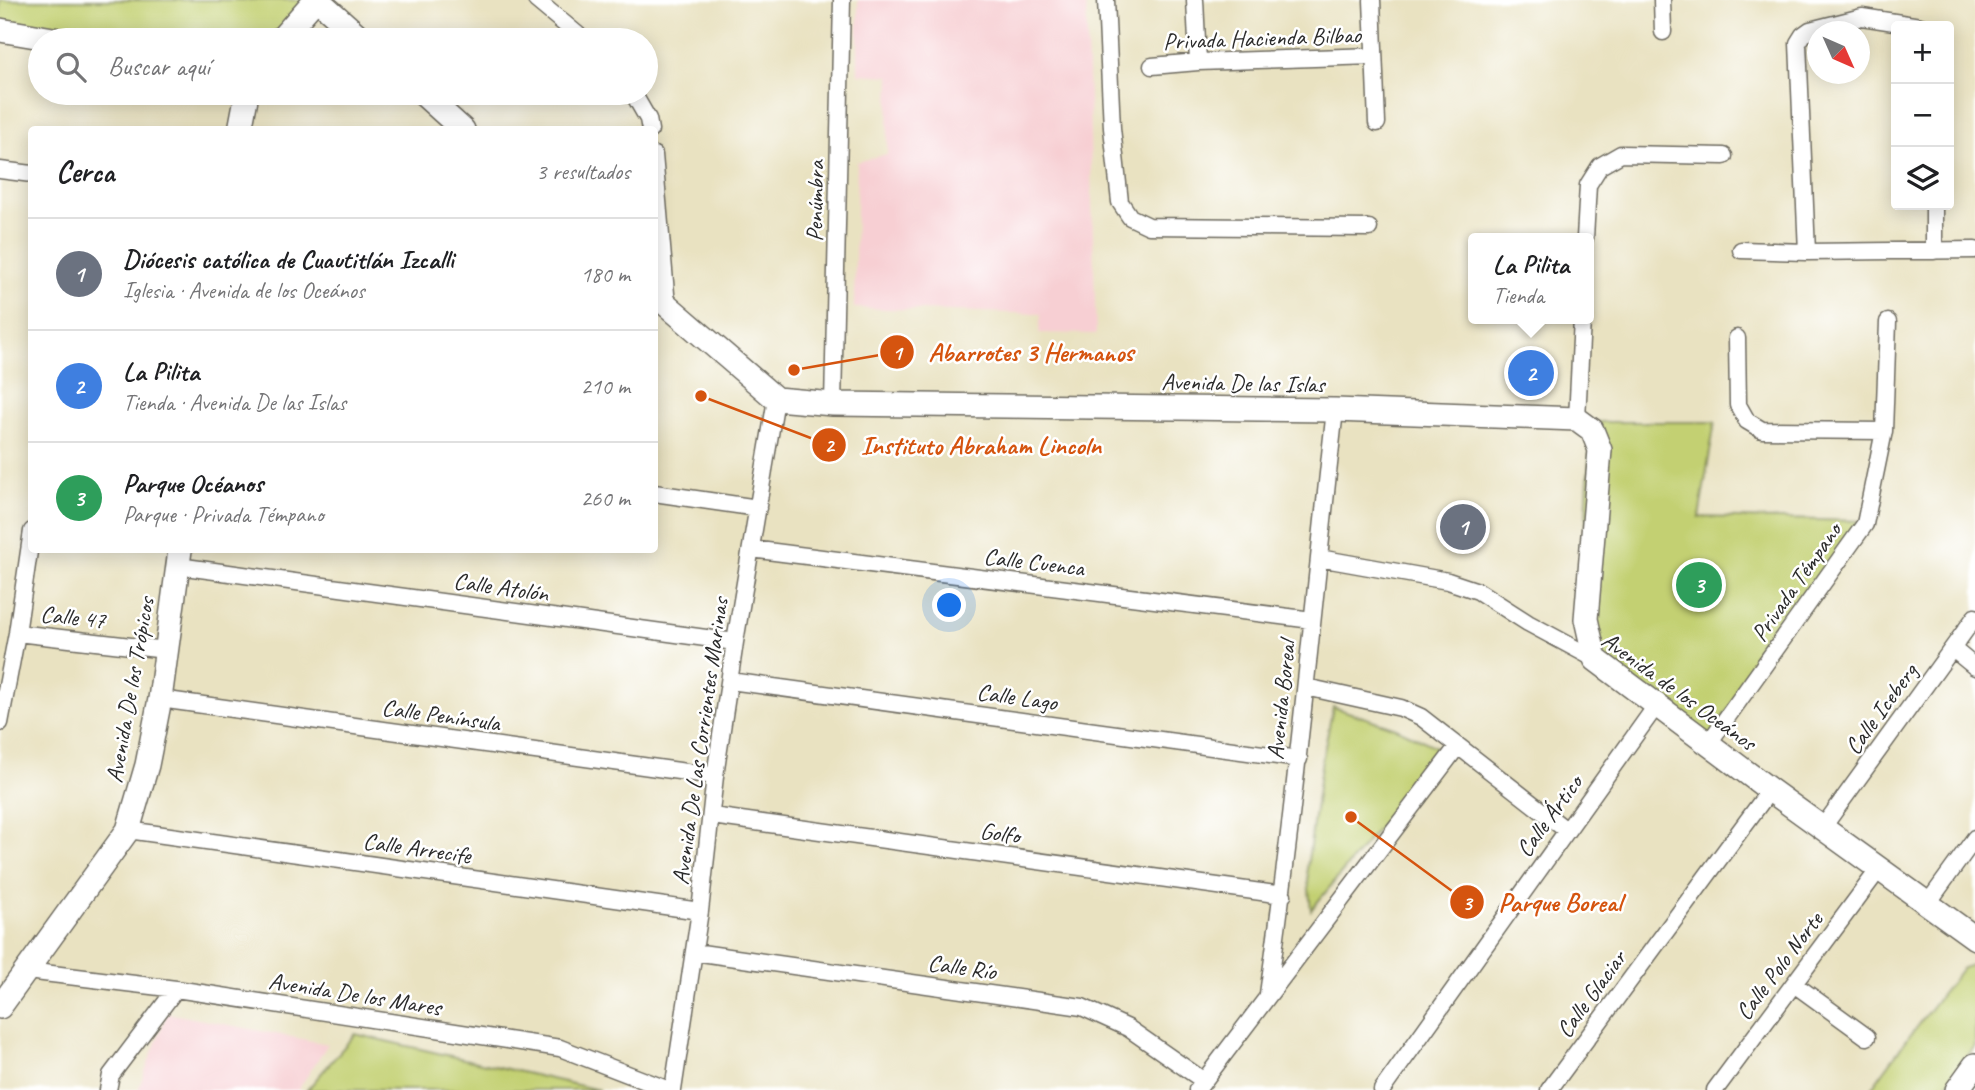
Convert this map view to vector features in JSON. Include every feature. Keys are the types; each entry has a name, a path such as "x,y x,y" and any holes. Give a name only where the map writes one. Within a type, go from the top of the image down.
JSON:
{"street":[{"path":"291,28 317,0 349,28"},
{"path":"536,0 570,28"},
{"name":"Penúmbra","path":"833,404 842,0"},
{"path":"1106,0 1112,128 1119,202 1130,217 1149,226 1369,228"},
{"path":"1195,0 1198,62"},
{"name":"Privada Hacienda Bilbao","path":"1372,0 1377,123"},
{"path":"1662,0 1662,32"},
{"path":"1862,17 1863,0"},
{"path":"1807,252 1798,43 1810,30 1862,17 1891,22"},
{"path":"0,30 28,35"},
{"name":"Privada Hacienda Bilbao","path":"1152,66 1374,56"},
{"path":"241,126 245,105"},
{"path":"435,105 459,126"},
{"path":"640,105 649,126"},
{"path":"1585,233 1588,185 1600,166 1621,155 1724,156"},
{"path":"0,170 28,174"},
{"path":"1934,210 1934,251"},
{"path":"658,237 661,299 776,399"},
{"path":"1741,250 1975,250"},
{"name":"Privada Témpano","path":"1708,744 1865,524 1884,431 1888,322"},
{"path":"1582,324 1577,419 1592,430 1600,450 1586,619 1595,659"},
{"path":"1737,338 1738,405 1747,421 1762,430 1884,431"},
{"name":"Avenida De las Islas","path":"776,399 833,404 1335,410 1577,419"},
{"name":"Avenida De Las Corrientes Marinas","path":"671,1090 700,911 715,775 735,642 776,399"},
{"name":"Avenida Boreal","path":"1268,994 1299,759 1335,410"},
{"path":"658,494 758,508"},
{"name":"Calle Cuenca","path":"751,550 1312,620"},
{"path":"0,723 29,553"},
{"name":"Calle Atolón","path":"179,558 735,642"},
{"name":"Avenida De los Trópicos","path":"0,1007 128,830 160,699 179,558"},
{"name":"Avenida de los Oceános","path":"1319,558 1448,581 1478,591 1528,623 1595,659 1975,938"},
{"name":"Calle Iceberg","path":"1823,827 1975,617"},
{"name":"Calle 47","path":"17,633 166,650"},
{"path":"1953,649 1975,667"},
{"name":"Calle Lago","path":"730,681 1299,759"},
{"path":"1306,687 1401,708 1421,717 1566,830"},
{"name":"Calle Península","path":"160,699 715,775"},
{"name":"Calle Ártico","path":"1390,1087 1566,830 1656,706"},
{"name":"Avenida Boreal","path":"1200,1085 1457,747"},
{"name":"Calle Glaciar","path":"1549,1090 1770,790"},
{"name":"Golfo","path":"712,816 1283,895"},
{"name":"Calle Arrecife","path":"128,830 700,911"},
{"path":"1928,903 1975,838"},
{"name":"Calle Polo Norte","path":"1717,1089 1879,869"},
{"name":"Calle Río","path":"694,952 1082,1007 1128,1028 1200,1085"},
{"name":"Avenida De los Mares","path":"27,971 176,989 561,1048 671,1090"},
{"path":"1794,984 1867,1037"},
{"path":"107,1090 111,1075 176,989"},
{"path":"1957,1090 1975,1065"}],"shaded area":[{"path":"858,0 1086,0 1096,334 1039,333 1041,314 854,308 857,162 887,154 890,76 858,74"},
{"path":"167,1013 328,1044 298,1090 138,1090"}],"green space":[{"path":"0,0 310,0 286,28 28,28 28,33 0,28"},
{"path":"1591,422 1715,422 1699,517 1860,521 1705,743 1579,650"},
{"path":"1333,707 1396,728 1443,750 1311,910 1307,868 1321,766"},
{"path":"1975,964 1975,1046 1943,1090 1870,1090 1962,968"},
{"path":"355,1034 599,1090 307,1090"}],"place":[{"name":"Abarrotes 3 Hermanos","path":"794,370"},
{"name":"La Pilita","path":"1531,373"},
{"name":"Instituto Abraham Lincoln","path":"701,396"},
{"name":"Diócesis católica de Cuautitlán Izcalli","path":"1463,527"},
{"name":"Parque Océanos","path":"1699,585"},
{"name":"Parque Boreal","path":"1351,817"}]}
